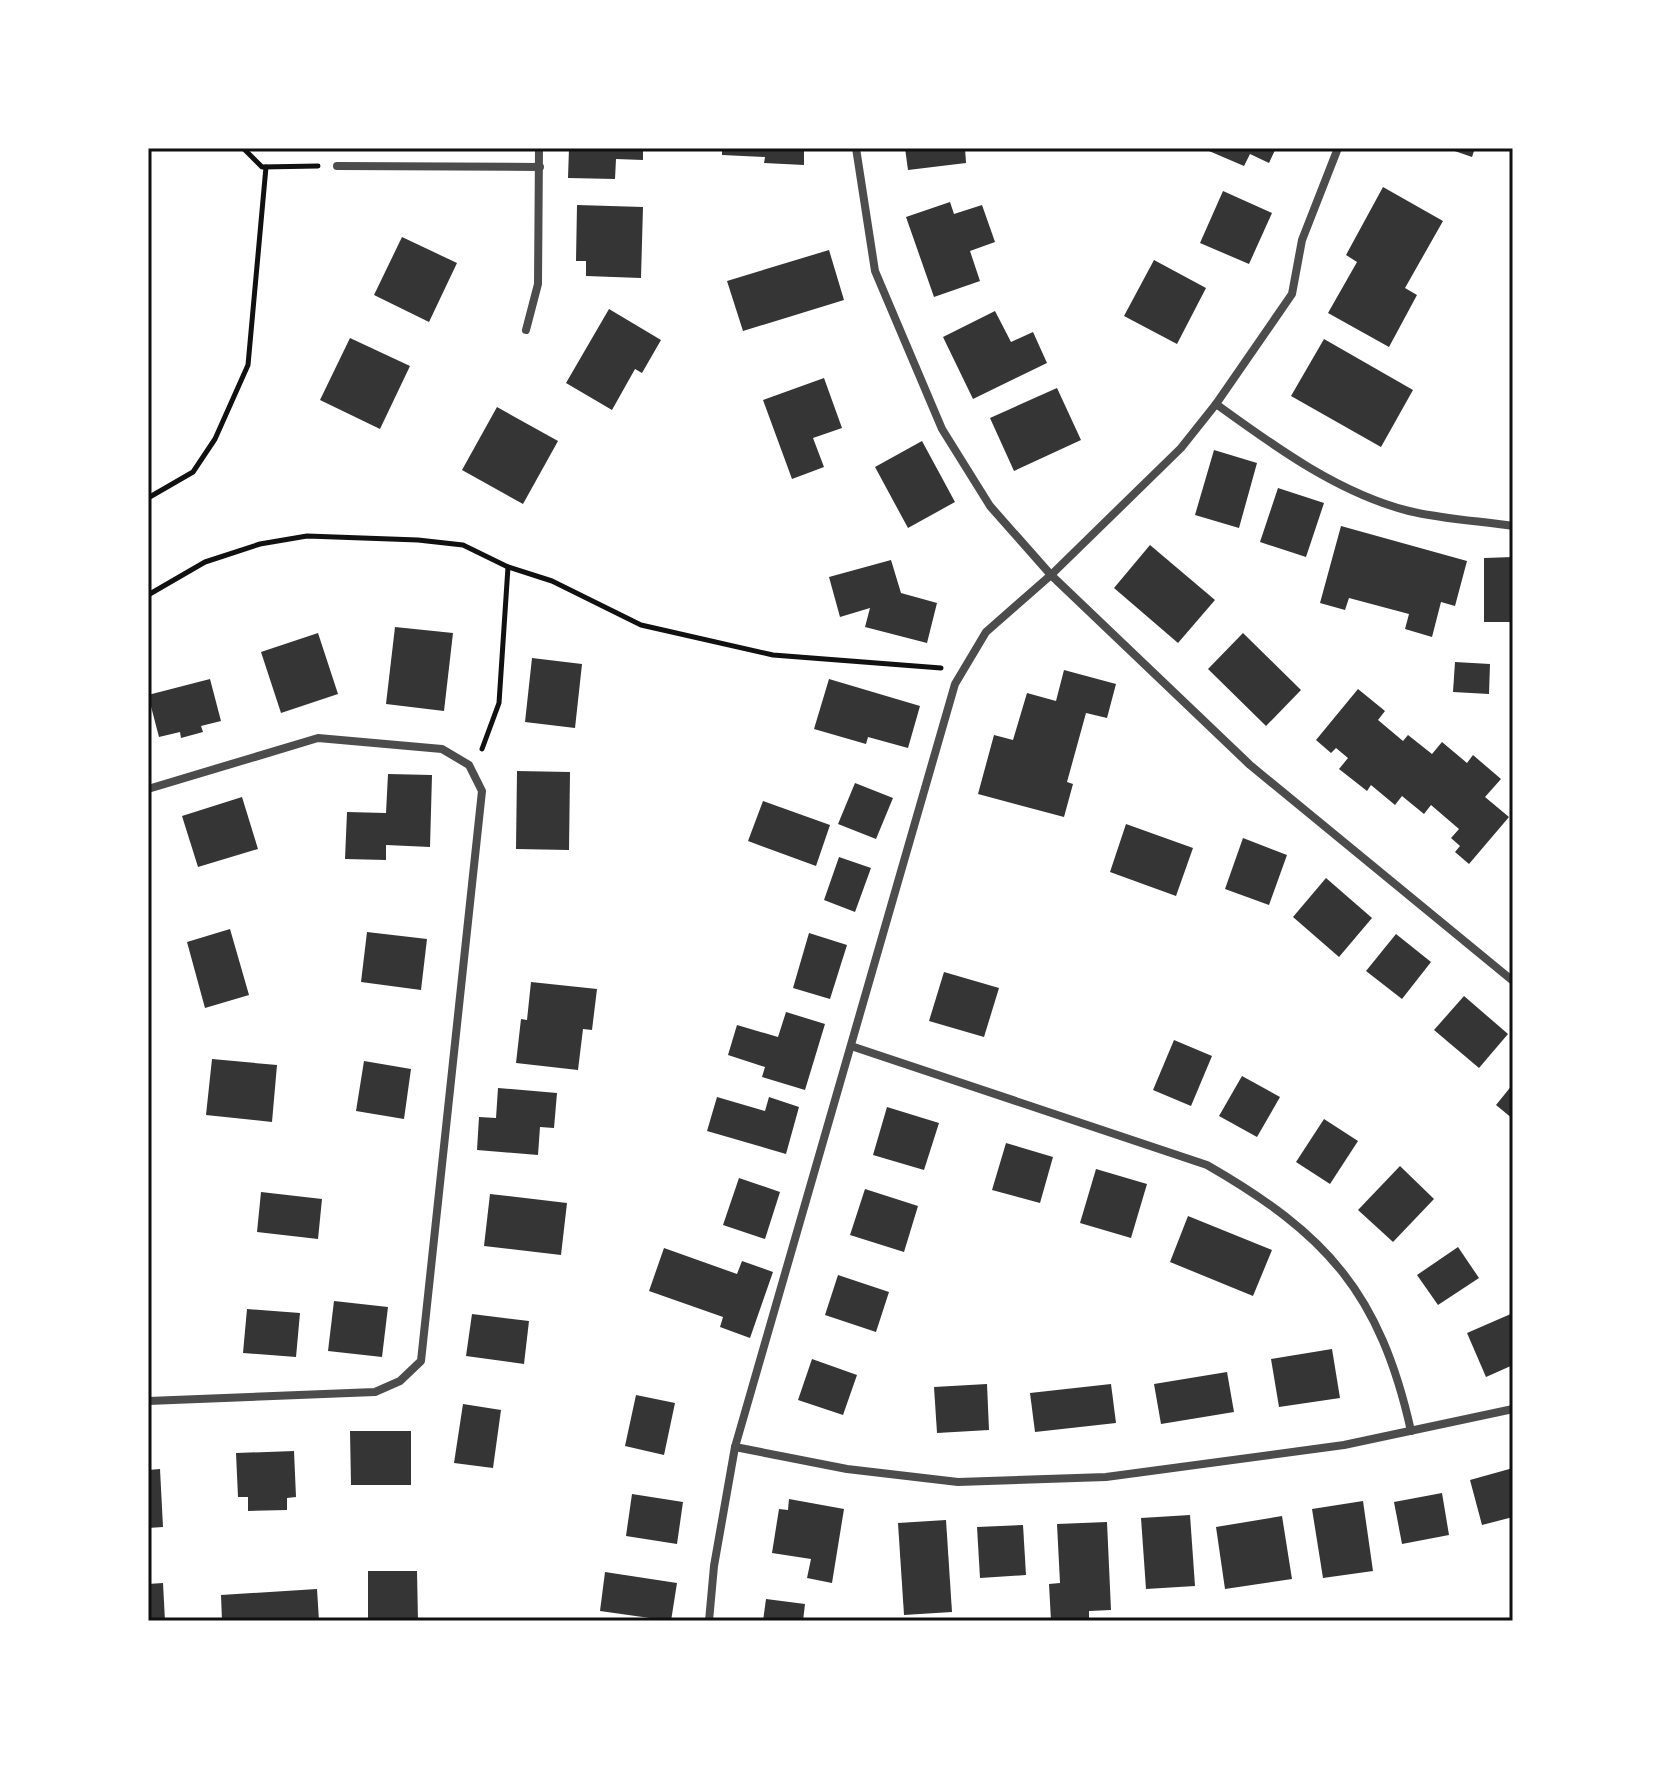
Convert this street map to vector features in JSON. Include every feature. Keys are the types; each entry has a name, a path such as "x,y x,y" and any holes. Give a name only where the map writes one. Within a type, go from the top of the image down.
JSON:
{"street":[{"path":"526,330 538,284 539,148"},
{"path":"856,148 875,271 942,429 990,506 1051,575 1250,765 1513,981"},
{"path":"709,1621 714,1566 735,1447 940,733 962,671 986,632 1051,575 1181,448 1216,404 1292,294 1302,240 1338,148"},
{"path":"337,166 540,167"},
{"path":"1216,404 1265,440 1363,495 1409,511 1513,526"},
{"path":"148,789 318,738 442,749 469,765 482,791 421,1361 400,1381 375,1392 148,1401"},
{"path":"851,1046 1195,1160 1255,1193 1326,1250 1351,1279 1389,1348 1411,1431"},
{"path":"735,1447 847,1469 958,1482 1106,1477 1344,1445 1513,1409"}],"path":[{"path":"243,148 262,167 337,166"},
{"path":"148,498 193,472 215,439 248,365 266,167"},
{"path":"148,595 205,562 260,544 307,536 463,545 508,567 552,581 641,625 773,655 903,662 962,671"},
{"path":"469,765 488,742 499,703 508,567"}],"building":[{"path":"569,148 643,148 643,160 616,159 615,179 568,178"},
{"path":"722,148 804,148 804,165 764,163 765,157 722,155"},
{"path":"905,148 965,148 966,163 908,170"},
{"path":"1202,148 1276,148 1269,163 1250,154 1244,166"},
{"path":"1446,148 1475,148 1472,157"},
{"path":"1383,187 1443,221 1405,288 1417,295 1389,347 1328,313 1357,262 1346,255"},
{"path":"1223,191 1272,213 1249,264 1200,243"},
{"path":"950,202 954,214 982,205 995,242 970,251 980,281 934,297 906,217"},
{"path":"577,205 643,207 641,278 586,276 586,261 576,261"},
{"path":"402,237 457,263 429,322 374,295"},
{"path":"829,250 844,300 743,331 727,281"},
{"path":"1154,260 1206,288 1177,344 1124,316"},
{"path":"609,309 661,340 642,373 635,369 612,410 566,383"},
{"path":"995,311 1011,342 1033,332 1047,363 973,399 943,337"},
{"path":"350,338 410,366 380,429 320,400"},
{"path":"1324,339 1413,390 1381,447 1291,396"},
{"path":"824,378 842,428 813,438 824,467 792,479 763,400"},
{"path":"1057,388 1081,440 1014,471 990,418"},
{"path":"497,407 558,441 523,504 462,470"},
{"path":"922,441 955,502 908,528 875,467"},
{"path":"1214,450 1257,463 1239,528 1195,515"},
{"path":"1278,488 1324,503 1306,557 1260,542"},
{"path":"1341,526 1467,561 1455,606 1441,602 1432,637 1405,629 1409,614 1349,598 1345,610 1320,603"},
{"path":"1150,545 1215,600 1178,643 1114,588"},
{"path":"1513,557 1513,622 1484,622 1484,558"},
{"path":"891,560 901,593 937,603 927,643 865,627 870,608 840,617 829,577"},
{"path":"395,627 453,633 444,711 386,704"},
{"path":"318,633 338,694 281,713 261,652"},
{"path":"1243,633 1301,690 1266,726 1208,669"},
{"path":"532,658 582,664 575,728 525,722"},
{"path":"1455,662 1490,664 1489,694 1453,692"},
{"path":"1064,670 1116,684 1107,718 1086,713 1067,782 1073,784 1064,817 978,794 994,735 1013,740 1027,693 1056,701"},
{"path":"210,679 221,721 201,726 203,732 181,738 180,732 159,737 148,695"},
{"path":"829,679 920,706 908,748 868,737 866,744 814,729"},
{"path":"1358,689 1385,711 1378,720 1403,741 1408,735 1432,754 1442,742 1467,763 1473,755 1501,779 1485,797 1509,817 1469,864 1455,852 1460,846 1451,838 1459,829 1431,805 1424,814 1402,796 1395,805 1371,785 1367,791 1339,769 1348,758 1336,748 1331,753 1316,740"},
{"path":"517,771 570,772 569,850 516,849"},
{"path":"388,774 432,775 430,847 386,845 386,860 345,859 347,812 386,813"},
{"path":"855,783 893,798 876,839 838,824"},
{"path":"242,797 258,849 198,867 182,816"},
{"path":"763,801 830,825 816,866 748,841"},
{"path":"1126,824 1193,848 1176,896 1110,872"},
{"path":"1243,838 1287,855 1269,905 1225,889"},
{"path":"839,857 871,868 855,912 824,900"},
{"path":"1326,878 1372,918 1339,957 1293,917"},
{"path":"230,929 249,995 205,1008 187,942"},
{"path":"367,932 427,939 421,990 361,982"},
{"path":"809,933 847,945 830,999 793,988"},
{"path":"1396,934 1431,962 1402,999 1366,971"},
{"path":"944,972 999,988 984,1037 929,1021"},
{"path":"531,982 597,989 592,1030 583,1029 578,1070 516,1063 521,1019 527,1020"},
{"path":"1464,996 1508,1034 1479,1068 1434,1030"},
{"path":"786,1012 825,1024 805,1090 762,1077 765,1067 728,1055 737,1025 778,1037"},
{"path":"1174,1040 1212,1056 1191,1106 1153,1090"},
{"path":"212,1059 277,1065 272,1122 206,1115"},
{"path":"364,1061 411,1069 404,1119 356,1111"},
{"path":"1242,1076 1280,1097 1257,1137 1219,1116"},
{"path":"1513,1084 1513,1119 1496,1105"},
{"path":"498,1088 557,1093 554,1128 540,1127 538,1155 477,1150 479,1117 496,1118"},
{"path":"717,1097 765,1111 769,1097 799,1107 786,1154 707,1131"},
{"path":"887,1107 939,1123 924,1170 873,1155"},
{"path":"1324,1119 1358,1141 1330,1184 1296,1162"},
{"path":"1006,1143 1053,1157 1040,1203 992,1190"},
{"path":"1400,1166 1434,1199 1393,1242 1358,1210"},
{"path":"1096,1169 1147,1184 1131,1238 1080,1223"},
{"path":"739,1178 780,1192 765,1239 723,1225"},
{"path":"865,1189 918,1206 904,1252 850,1235"},
{"path":"261,1192 322,1199 318,1239 257,1232"},
{"path":"490,1194 567,1203 561,1255 484,1246"},
{"path":"1188,1216 1272,1250 1253,1296 1170,1262"},
{"path":"1458,1247 1479,1278 1438,1305 1417,1275"},
{"path":"664,1248 737,1274 742,1261 773,1272 750,1338 720,1327 723,1317 649,1291"},
{"path":"838,1275 889,1292 876,1332 825,1315"},
{"path":"334,1301 388,1307 382,1357 328,1351"},
{"path":"247,1309 300,1313 296,1357 243,1353"},
{"path":"1513,1313 1513,1365 1486,1377 1467,1333"},
{"path":"472,1314 529,1321 524,1364 466,1356"},
{"path":"1332,1349 1340,1398 1279,1407 1271,1359"},
{"path":"812,1359 857,1375 843,1415 798,1400"},
{"path":"1227,1372 1234,1412 1161,1424 1154,1384"},
{"path":"987,1384 989,1430 937,1433 934,1387"},
{"path":"1111,1384 1116,1423 1035,1432 1030,1393"},
{"path":"636,1395 675,1403 664,1455 625,1446"},
{"path":"463,1404 501,1410 493,1468 454,1463"},
{"path":"350,1431 411,1431 411,1485 351,1485"},
{"path":"294,1451 296,1497 287,1498 287,1510 248,1511 248,1497 238,1497 236,1453"},
{"path":"1513,1468 1513,1517 1482,1525 1470,1480"},
{"path":"160,1469 163,1527 148,1528 148,1470"},
{"path":"1442,1493 1449,1535 1402,1544 1394,1502"},
{"path":"632,1494 683,1502 677,1544 626,1536"},
{"path":"789,1499 844,1509 832,1583 807,1578 811,1559 772,1553 779,1509 788,1510"},
{"path":"1363,1501 1373,1571 1323,1578 1312,1509"},
{"path":"1190,1515 1195,1586 1146,1589 1141,1518"},
{"path":"1282,1516 1292,1579 1225,1589 1216,1527"},
{"path":"946,1520 952,1612 904,1615 898,1523"},
{"path":"1107,1522 1111,1610 1089,1611 1089,1621 1051,1621 1049,1584 1060,1583 1057,1524"},
{"path":"1023,1525 1026,1575 980,1578 977,1527"},
{"path":"368,1571 417,1571 418,1621 368,1621"},
{"path":"605,1572 677,1583 671,1621 600,1611"},
{"path":"163,1583 165,1621 148,1621 148,1584"},
{"path":"317,1589 319,1621 222,1621 221,1595"},
{"path":"766,1599 805,1604 803,1621 763,1621"}]}
